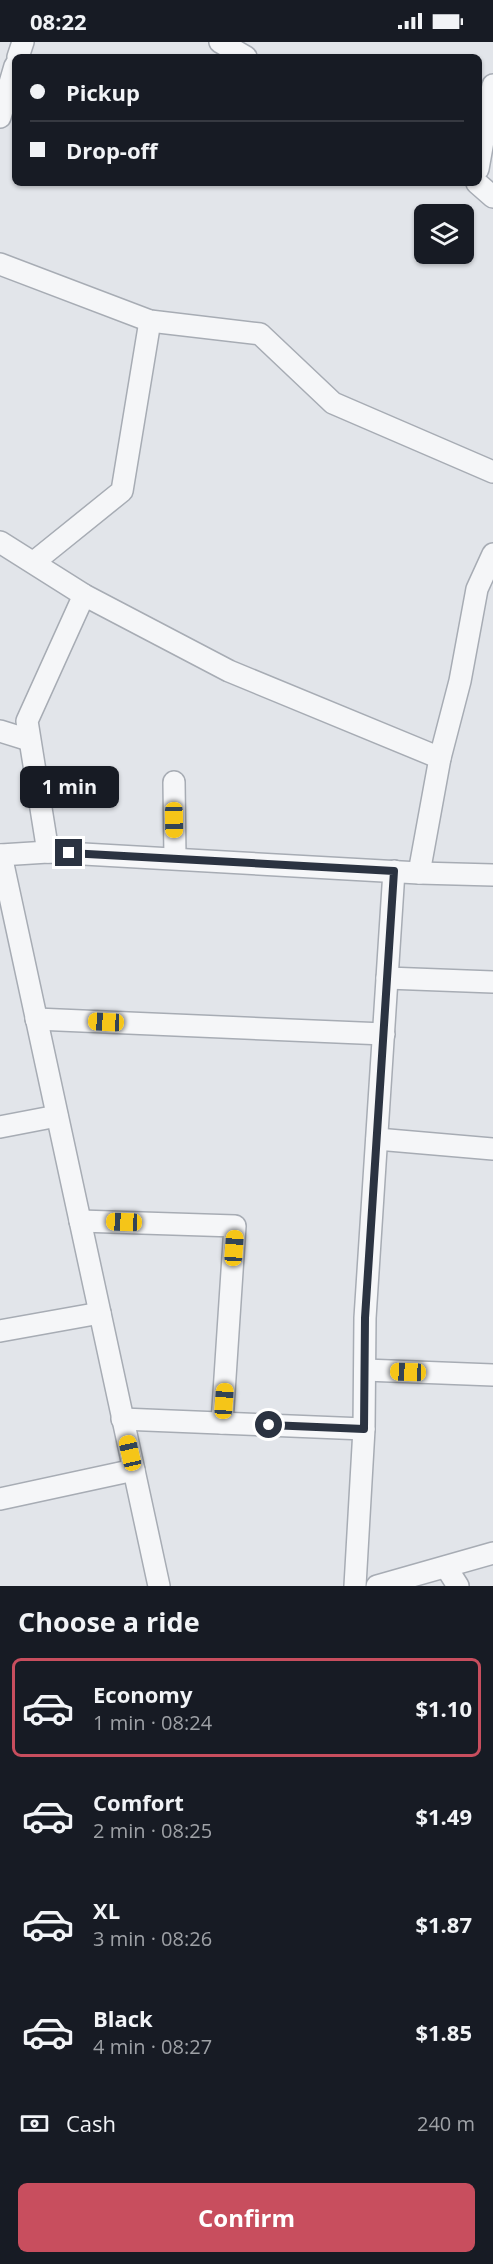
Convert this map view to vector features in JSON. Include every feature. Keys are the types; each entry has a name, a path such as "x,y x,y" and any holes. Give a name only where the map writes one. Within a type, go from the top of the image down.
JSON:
{"street":[{"path":"220,42 241,54"},
{"path":"0,117 12,76"},
{"path":"482,147 493,85"},
{"path":"480,186 493,197"},
{"path":"0,264 150,321 260,334 333,403 493,472"},
{"path":"34,562 122,491 150,321"},
{"path":"0,542 84,596 229,671 440,758"},
{"path":"419,873 440,758 460,681 477,589 493,554"},
{"path":"48,852 27,721 84,596"},
{"path":"0,731 29,740"},
{"path":"174,782 175,858"},
{"path":"159,1586 36,1019 8,926 0,855 48,852 419,873 493,874"},
{"path":"355,1586 364,1429 365,1318 394,871"},
{"path":"387,978 493,982"},
{"path":"36,1019 384,1034"},
{"path":"0,1127 57,1116"},
{"path":"377,1139 493,1149"},
{"path":"80,1221 235,1226 222,1423"},
{"path":"0,1331 99,1313"},
{"path":"365,1370 493,1375"},
{"path":"122,1419 364,1429"},
{"path":"0,1499 134,1470"},
{"path":"377,1586 493,1553"},
{"path":"446,1567 458,1586"}],"route":[{"path":"69,853 394,871 365,1318 364,1429 269,1425"}]}
